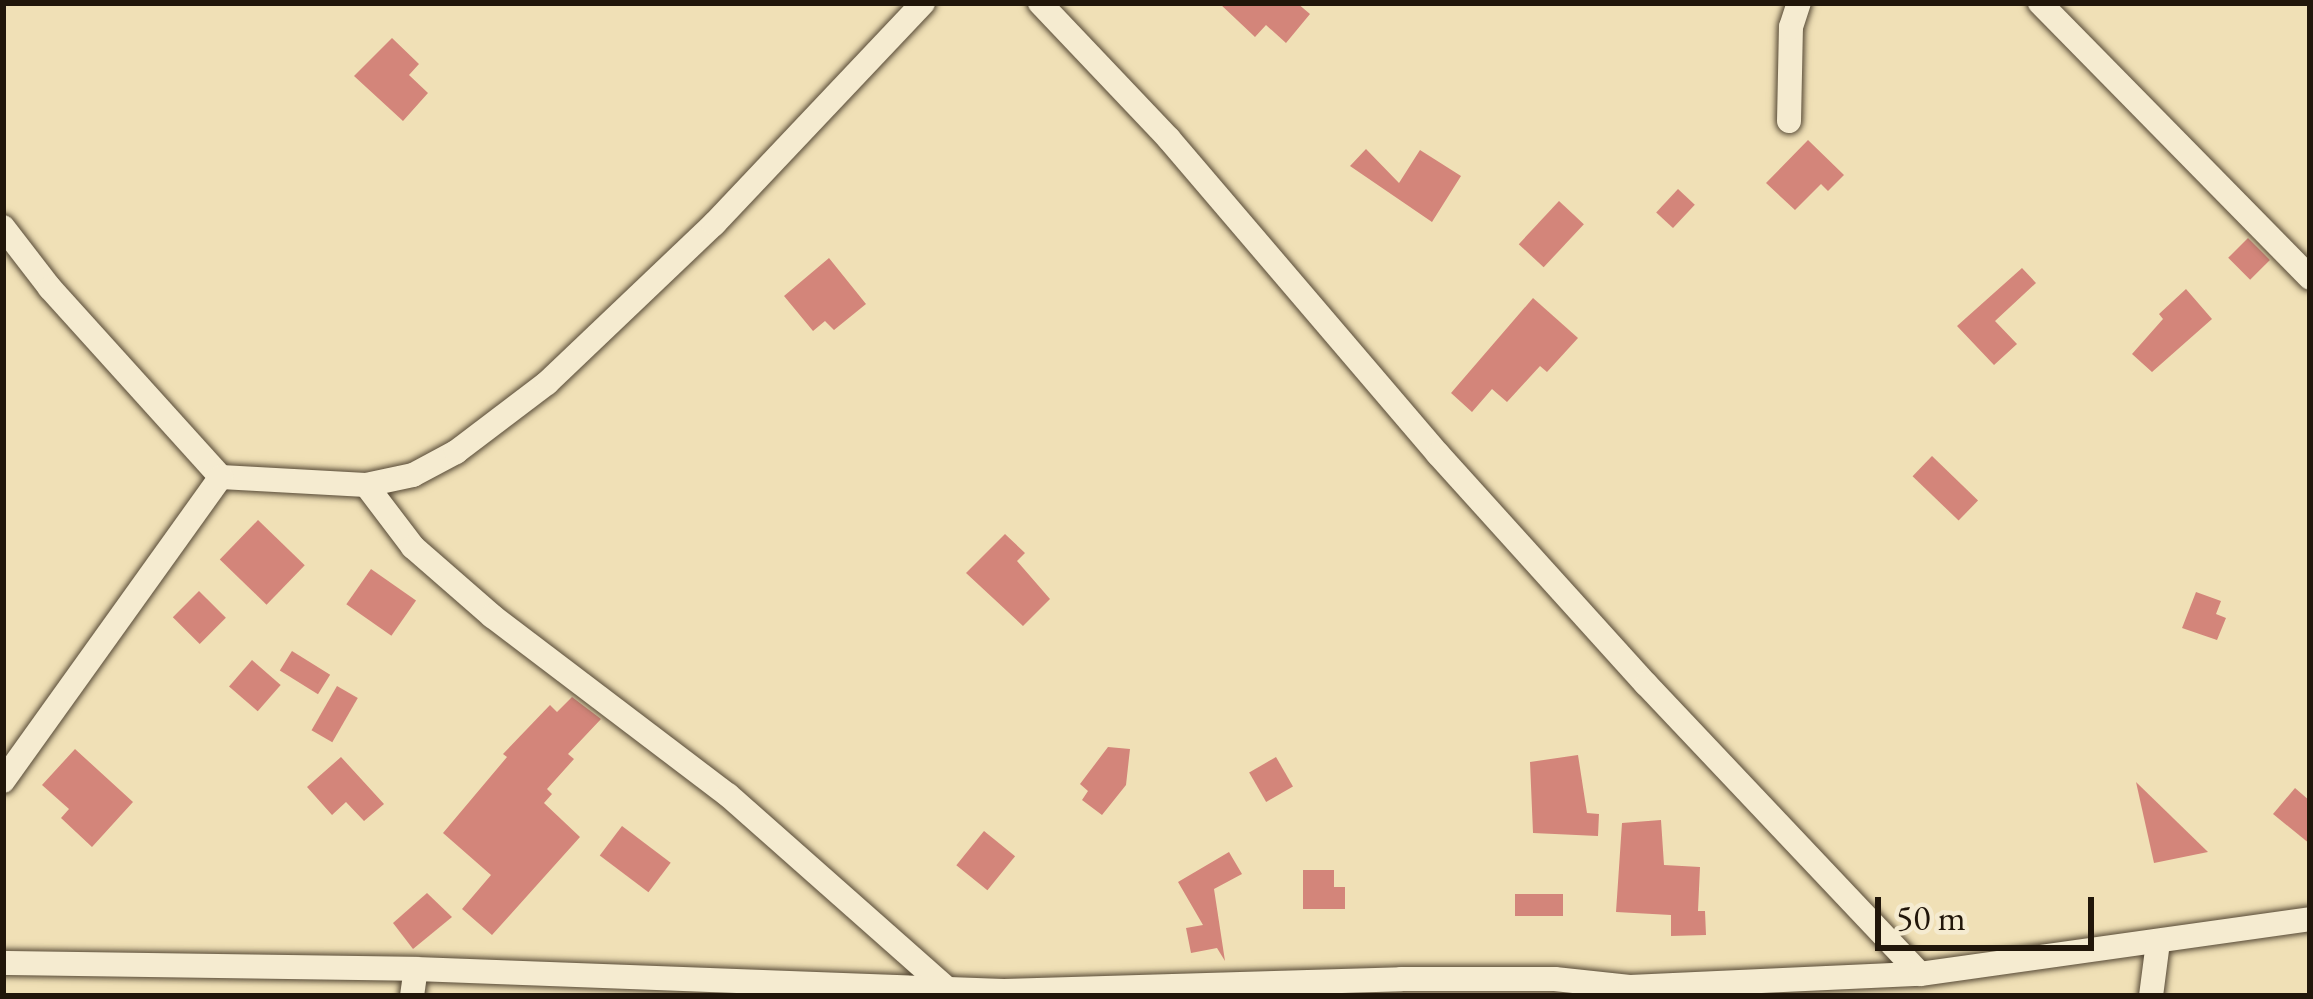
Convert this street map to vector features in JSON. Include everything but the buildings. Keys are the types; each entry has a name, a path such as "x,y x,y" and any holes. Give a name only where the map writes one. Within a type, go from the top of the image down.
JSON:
{"street":[{"path":"3,227 50,288 220,477 366,485 412,475 456,452 547,383 714,224 923,3"},
{"path":"1040,3 1169,139 1438,454 1598,631 1920,974"},
{"path":"1789,121 1791,27 1799,3"},
{"path":"2040,3 2310,278"},
{"path":"3,781 220,477"},
{"path":"366,485 390,523 445,575 728,795 947,989"},
{"path":"3,963 416,970 1004,994 1554,987 1723,991 1920,974 2310,919"},
{"path":"2151,996 2158,942"},
{"path":"412,996 416,970"}]}
